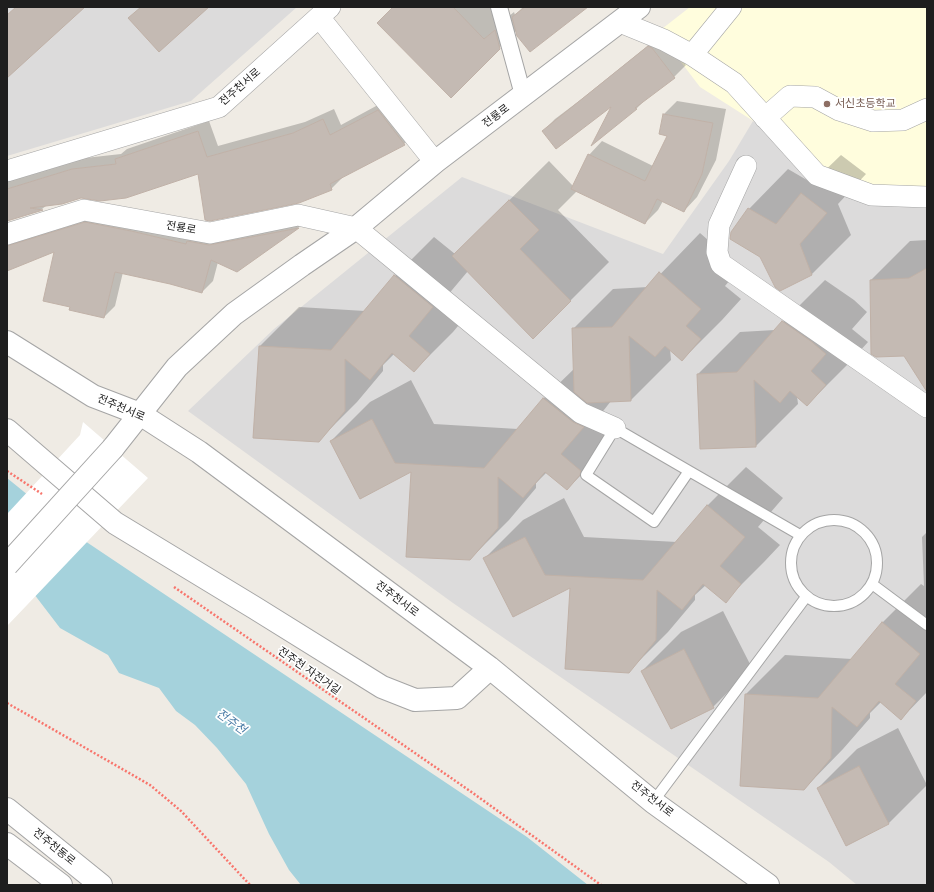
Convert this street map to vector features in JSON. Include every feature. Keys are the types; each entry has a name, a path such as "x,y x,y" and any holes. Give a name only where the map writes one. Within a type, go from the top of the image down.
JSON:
{"street":[{"path":"498,7 523,95"},
{"name":"전룡로","path":"7,565 113,448 177,367 234,314 356,228 435,162 639,7"},
{"path":"692,55 730,7"},
{"path":"322,10 435,162"},
{"name":"전주천서로","path":"7,172 219,106 322,10"},
{"path":"620,22 664,40 692,55 734,83 817,175 871,195 927,197"},
{"path":"765,118 790,96 815,97 839,110 873,121 903,120 927,109"},
{"path":"746,166 719,225 717,252 721,264 927,407"},
{"name":"전룡로","path":"7,234 84,210 210,233 298,215 356,228"},
{"path":"356,228 581,413 615,428"},
{"name":"전주천서로","path":"7,342 93,396 140,414 199,452 490,668 653,802 768,885"},
{"path":"7,430 115,523 256,608 382,687 415,700 457,698 490,668"},
{"name":"전주천동로","path":"7,809 101,885"},
{"path":"7,844 61,885"}],"lane":[{"path":"689,471 654,522 586,475 615,428 800,535"},
{"path":"837,519 850,522 862,529 872,541 877,555 877,570 872,584 862,596 849,604 834,606 820,604 806,597 797,587 791,574 790,561 793,547 800,535 810,526 823,520 837,519"},
{"path":"872,584 927,625"},
{"path":"653,802 806,597"}],"path":[{"path":"7,471 45,497"},
{"name":"전주천 자전거길","path":"169,584 470,791 602,885"},
{"path":"7,702 150,785 181,811 250,885"}],"shaded area":[{"path":"7,7 297,7 191,101 7,156"},
{"name":"서신초등학교","path":"690,7 927,7 927,202 885,205 700,87 658,32"},
{"path":"753,121 885,205 927,202 927,885 857,885 829,862 453,603 188,411 274,329 462,177 663,254 729,161"}],"water":[{"name":"전주천","path":"7,478 82,539 527,837 588,885 301,885 289,870 269,834 246,784 217,748 195,725 176,711 159,688 119,673 108,655 60,628 34,594 7,579"}],"pier":[{"path":"83,422 148,478 7,626 7,514 80,435"}],"building":[{"path":"16,7 85,7 7,78 7,15"},
{"path":"141,7 209,7 159,52 128,18"},
{"path":"393,7 453,7 484,39 495,30 500,49 451,98 377,23"},
{"path":"525,7 588,7 530,52 517,36 512,17"},
{"path":"648,46 652,48 675,78 635,108 637,109 591,146 611,107 556,149 542,131"},
{"path":"378,110 405,145 330,184 332,190 299,203 210,221 205,220 198,174 126,198 100,201 81,198 62,204 30,208 43,210 7,221 7,189 72,169 116,164 115,159 198,131 207,157 293,133 323,119 330,135"},
{"path":"663,114 713,123 702,174 684,212 657,199 645,224 571,189 588,154 645,181 667,136 659,134"},
{"path":"801,193 827,213 800,244 812,275 780,291 775,287 760,257 730,239 731,232 748,208 776,224"},
{"path":"509,200 539,230 520,249 571,301 533,339 452,256"},
{"path":"85,222 186,244 187,241 209,245 299,228 237,272 211,260 202,293 170,284 115,272 104,318 69,310 70,307 43,301 54,252 7,271 7,246"},
{"path":"927,268 927,392 904,356 876,357 871,354 870,280 909,278"},
{"path":"659,272 701,309 686,326 701,339 682,361 665,346 655,357 629,336 631,401 587,403 574,392 572,328 612,327"},
{"path":"394,275 433,307 409,336 430,354 414,372 392,353 370,380 345,359 345,411 319,442 253,438 259,346 331,350"},
{"path":"782,321 812,342 826,354 811,371 826,385 807,406 790,391 780,403 754,380 756,447 700,449 697,374 737,372"},
{"path":"543,398 573,422 584,427 561,454 581,471 580,475 567,490 545,472 523,498 498,477 498,528 470,560 406,557 411,472 360,499 330,441 372,419 395,463 484,468"},
{"path":"707,505 745,537 720,566 741,584 726,603 703,584 682,610 657,590 656,640 629,673 565,669 570,588 513,617 483,558 525,537 545,575 643,580"},
{"path":"882,622 920,654 895,684 916,701 901,720 879,701 857,727 832,707 831,758 804,790 740,786 745,694 818,698"},
{"path":"684,649 714,708 671,729 641,671"},
{"path":"859,766 889,824 846,846 817,788"}],"place":[{"name":"서신초등학교","path":"827,104"}]}
